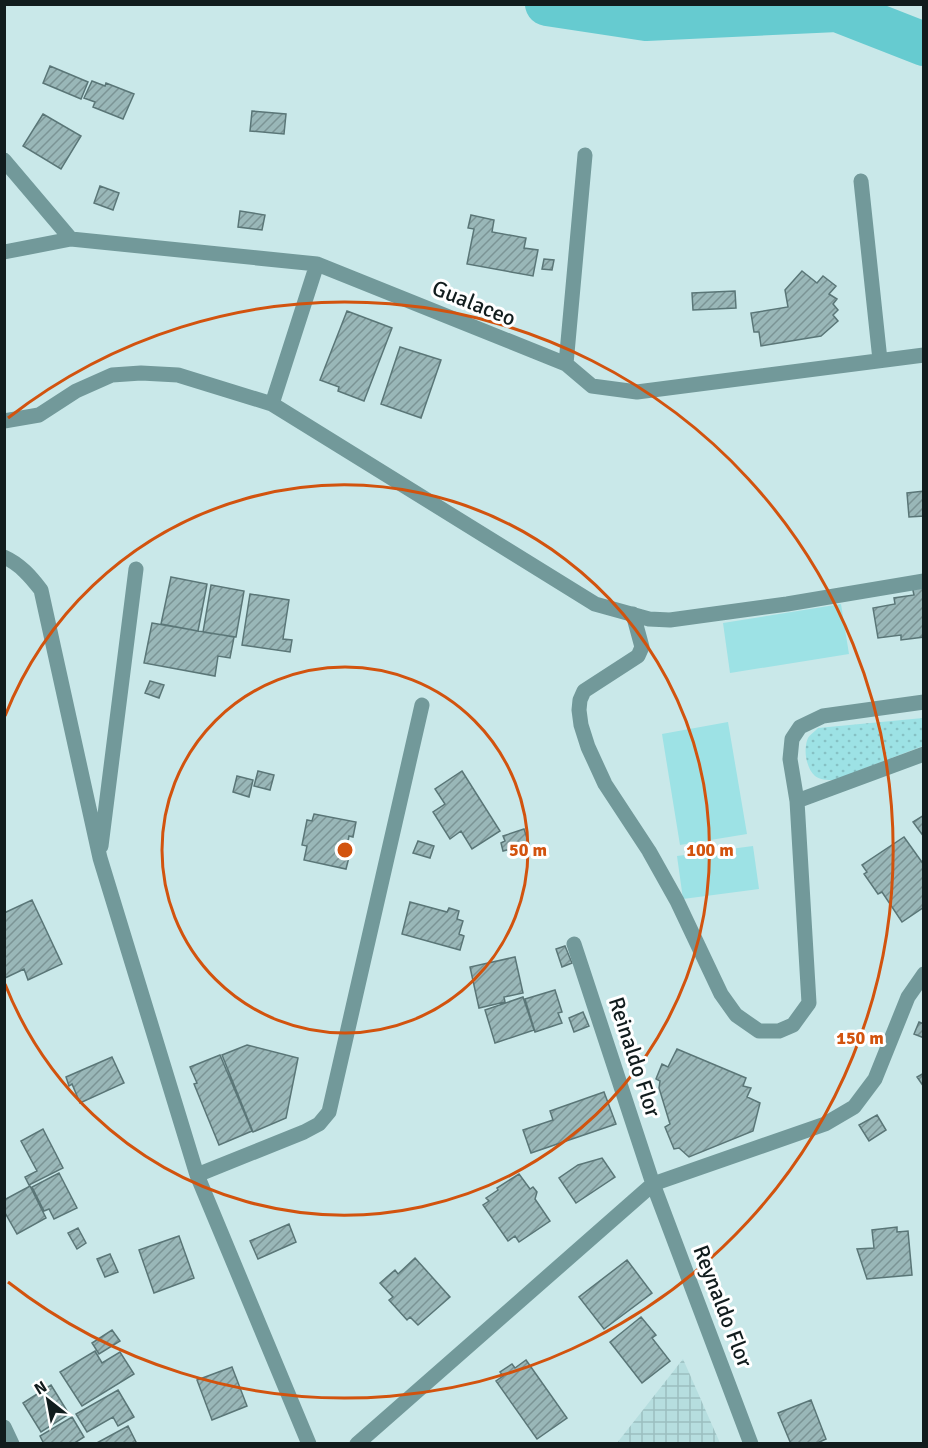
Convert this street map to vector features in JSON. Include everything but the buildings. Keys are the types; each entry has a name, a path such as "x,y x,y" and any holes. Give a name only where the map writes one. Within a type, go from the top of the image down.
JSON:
{"street":[{"path":"566,364 585,155"},
{"path":"4,160 71,239"},
{"path":"861,181 880,360"},
{"name":"Gualaceo","path":"4,252 71,239 317,264 566,364 592,386 637,392 924,355"},
{"path":"272,404 317,264"},
{"path":"4,422 39,415 76,391 112,375 141,373 178,375 272,404 595,604 649,619 670,620 787,604 924,581"},
{"path":"4,557 12,560 27,573 41,590 100,858 197,1175 309,1443"},
{"path":"100,858 136,569"},
{"path":"633,614 642,647 638,656 584,691 579,710 581,725 588,747 605,784 672,891 721,993 736,1015 759,1030 779,1031 793,1025 809,1003 797,801 790,759 792,739 800,727 823,716 924,702"},
{"path":"197,1175 304,1132 319,1124 329,1112 422,705"},
{"path":"797,801 924,754"},
{"name":"Reinaldo Flor","path":"574,944 653,1184"},
{"path":"357,1443 653,1184 825,1124 854,1107 875,1079 908,997 924,974"},
{"name":"Reynaldo Flor","path":"653,1184 751,1443"},
{"path":"4,1427 12,1443"}],"shaded area":[{"path":"841,604 849,654 730,673 723,623"},
{"path":"923,718 923,746 834,780 817,777 809,768 806,758 806,742 818,728"},
{"path":"728,722 747,834 680,845 662,734"},
{"path":"753,846 759,889 683,899 677,856"},
{"path":"683,1359 720,1443 617,1443"}],"waterway":[{"path":"547,4 646,19 837,10 924,44"}]}
